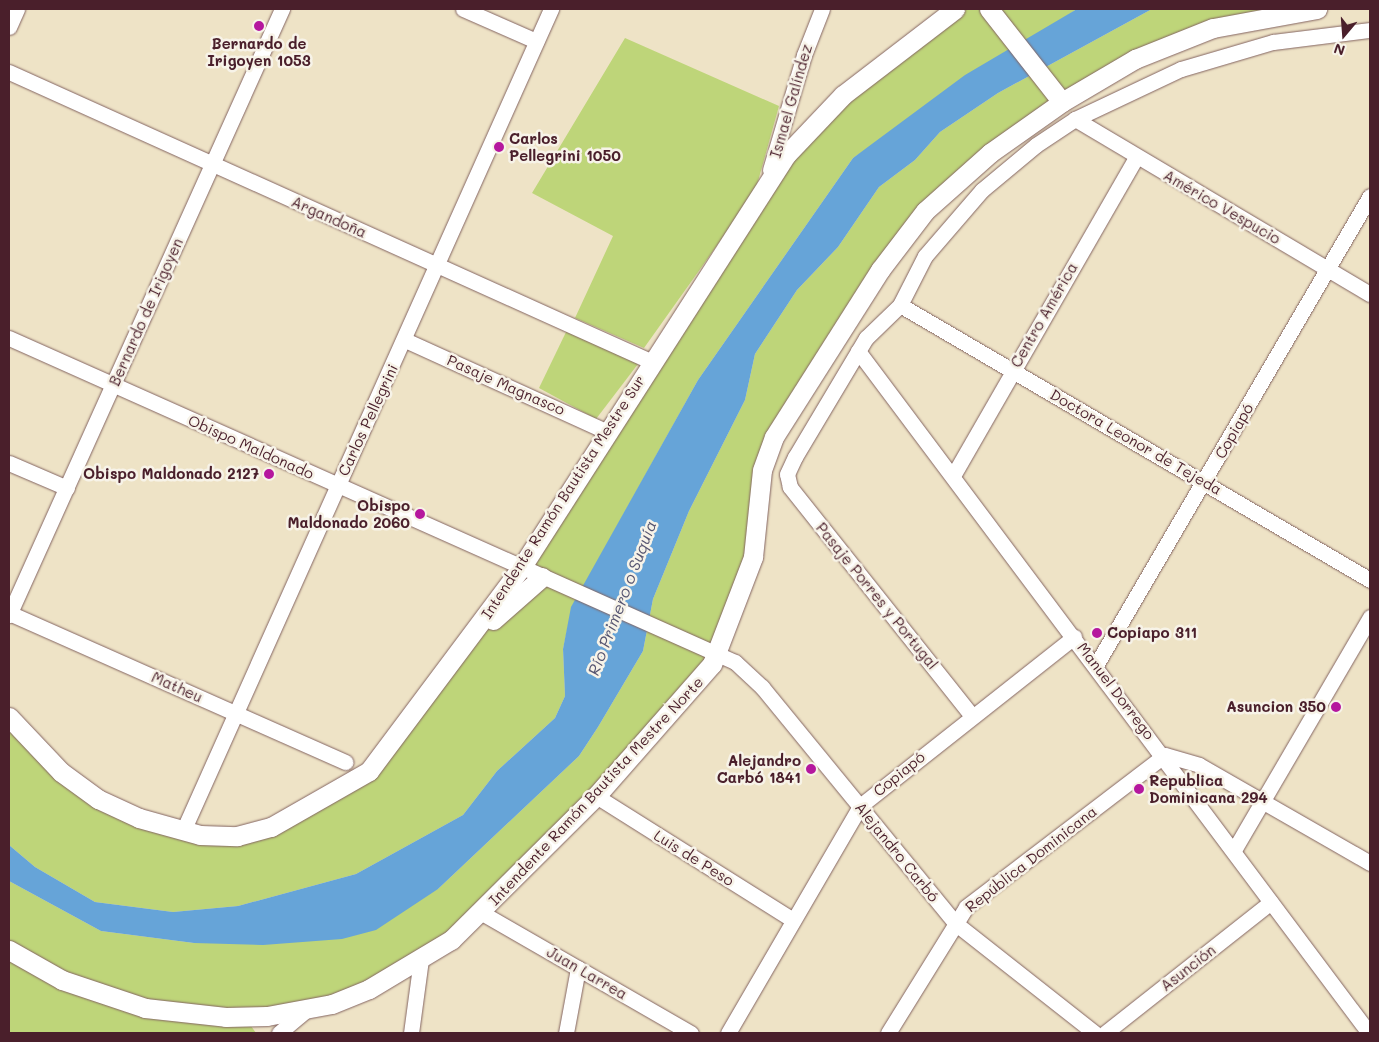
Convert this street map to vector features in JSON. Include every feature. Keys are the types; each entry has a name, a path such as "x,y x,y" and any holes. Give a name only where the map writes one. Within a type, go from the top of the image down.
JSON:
{"main road":[{"name":"Intendente Ramón Bautista Mestre Sur","path":"9,717 82,789 139,818 183,831 216,836 262,830 302,813 361,777 379,762 521,568 650,361 760,194 825,112 955,9"},
{"path":"989,9 1062,102"},
{"name":"Intendente Ramón Bautista Mestre Norte","path":"9,950 62,980 144,1008 226,1017 305,1011 370,989 422,959 482,914 596,796 705,674 718,653 753,557 762,470 784,418 880,270 925,211 961,176 1062,102 1135,59 1196,34 1317,9"},
{"path":"466,644 550,580"}],"street":[{"path":"9,27 17,9"},
{"name":"Bernardo de Irigoyen","path":"9,614 114,385 210,164 282,9"},
{"path":"464,9 536,41"},
{"name":"Carlos Pellegrini","path":"183,831 235,712 405,340 436,265 551,9"},
{"name":"Ismael Galíndez","path":"760,194 822,9"},
{"path":"858,351 866,338 900,305 925,256 982,190 1075,119 1173,72 1222,55 1326,32 1370,30"},
{"name":"Argandoña","path":"9,72 650,361"},
{"name":"Américo Vespucio","path":"1075,119 1136,157 1370,294"},
{"name":"Centro América","path":"954,474 1136,157"},
{"name":"Copiapó","path":"1096,665 1370,196"},
{"name":"Doctora Leonor de Tejeda","path":"900,305 1370,580"},
{"name":"Obispo Maldonado","path":"9,338 550,580"},
{"name":"Pasaje Magnasco","path":"405,340 606,431"},
{"name":"Pasaje Porres y Portugal","path":"858,351 787,474 790,487 972,716"},
{"name":"Manuel Dorrego","path":"858,351 954,474 1074,637 1165,755 1271,902 1369,1033"},
{"path":"9,463 66,488"},
{"name":"Alejandro Carbó","path":"550,580 718,653 749,672 955,923 1095,1033"},
{"name":"Matheu","path":"9,614 346,762"},
{"path":"1234,850 1370,617"},
{"name":"Copiapó","path":"728,1033 860,806 1074,637"},
{"path":"1165,755 1199,765 1370,863"},
{"name":"República Dominicana","path":"888,1033 966,907 1165,755"},
{"name":"Luis de Peso","path":"596,796 793,920"},
{"name":"Asunción","path":"1105,1033 1271,902"},
{"name":"Juan Larrea","path":"482,914 691,1033"},
{"path":"411,1033 422,959"},
{"path":"566,1033 578,968"},
{"path":"279,1033 305,1011"}],"green space":[{"path":"955,9 1077,9 853,158 698,380 572,607 563,649 565,696 555,718 497,771 463,815 356,874 238,906 173,912 95,902 35,867 9,845 9,717 98,799 237,836 361,777 466,644 787,154"},
{"path":"1152,9 1317,9 1135,59 940,196 774,437 758,535 718,653 451,940 305,1011 145,1008 9,950 9,881 101,931 194,943 438,889 579,756 598,727 643,651 653,599 689,511 745,400 755,354 797,290 838,247 879,187 915,160 940,132 998,93"},
{"path":"625,38 779,106 755,192 644,348 575,318 613,236 532,193"},
{"path":"567,330 638,364 596,419 539,388"},
{"path":"9,955 30,969 251,1026 256,1033 9,1033"}],"water":[{"name":"Río Primero o Suquía","path":"1077,9 1152,9 998,93 940,132 915,160 879,187 838,247 797,290 755,354 745,400 689,511 653,599 643,651 598,727 579,756 438,889 376,930 342,939 263,945 194,943 101,931 9,881 9,845 35,867 95,902 173,912 238,906 356,874 463,815 497,771 555,718 565,696 563,649 571,607 698,380 853,158 965,75"}],"place":[{"name":"Bernardo de Irigoyen 1053","path":"259,26"},
{"name":"Carlos Pellegrini 1050","path":"499,147"},
{"name":"Obispo Maldonado 2127","path":"269,474"},
{"name":"Obispo Maldonado 2060","path":"420,514"},
{"name":"Copiapo 311","path":"1097,633"},
{"name":"Asuncion 350","path":"1336,707"},
{"name":"Alejandro Carbó 1841","path":"811,769"},
{"name":"Republica Dominicana 294","path":"1139,789"}]}
